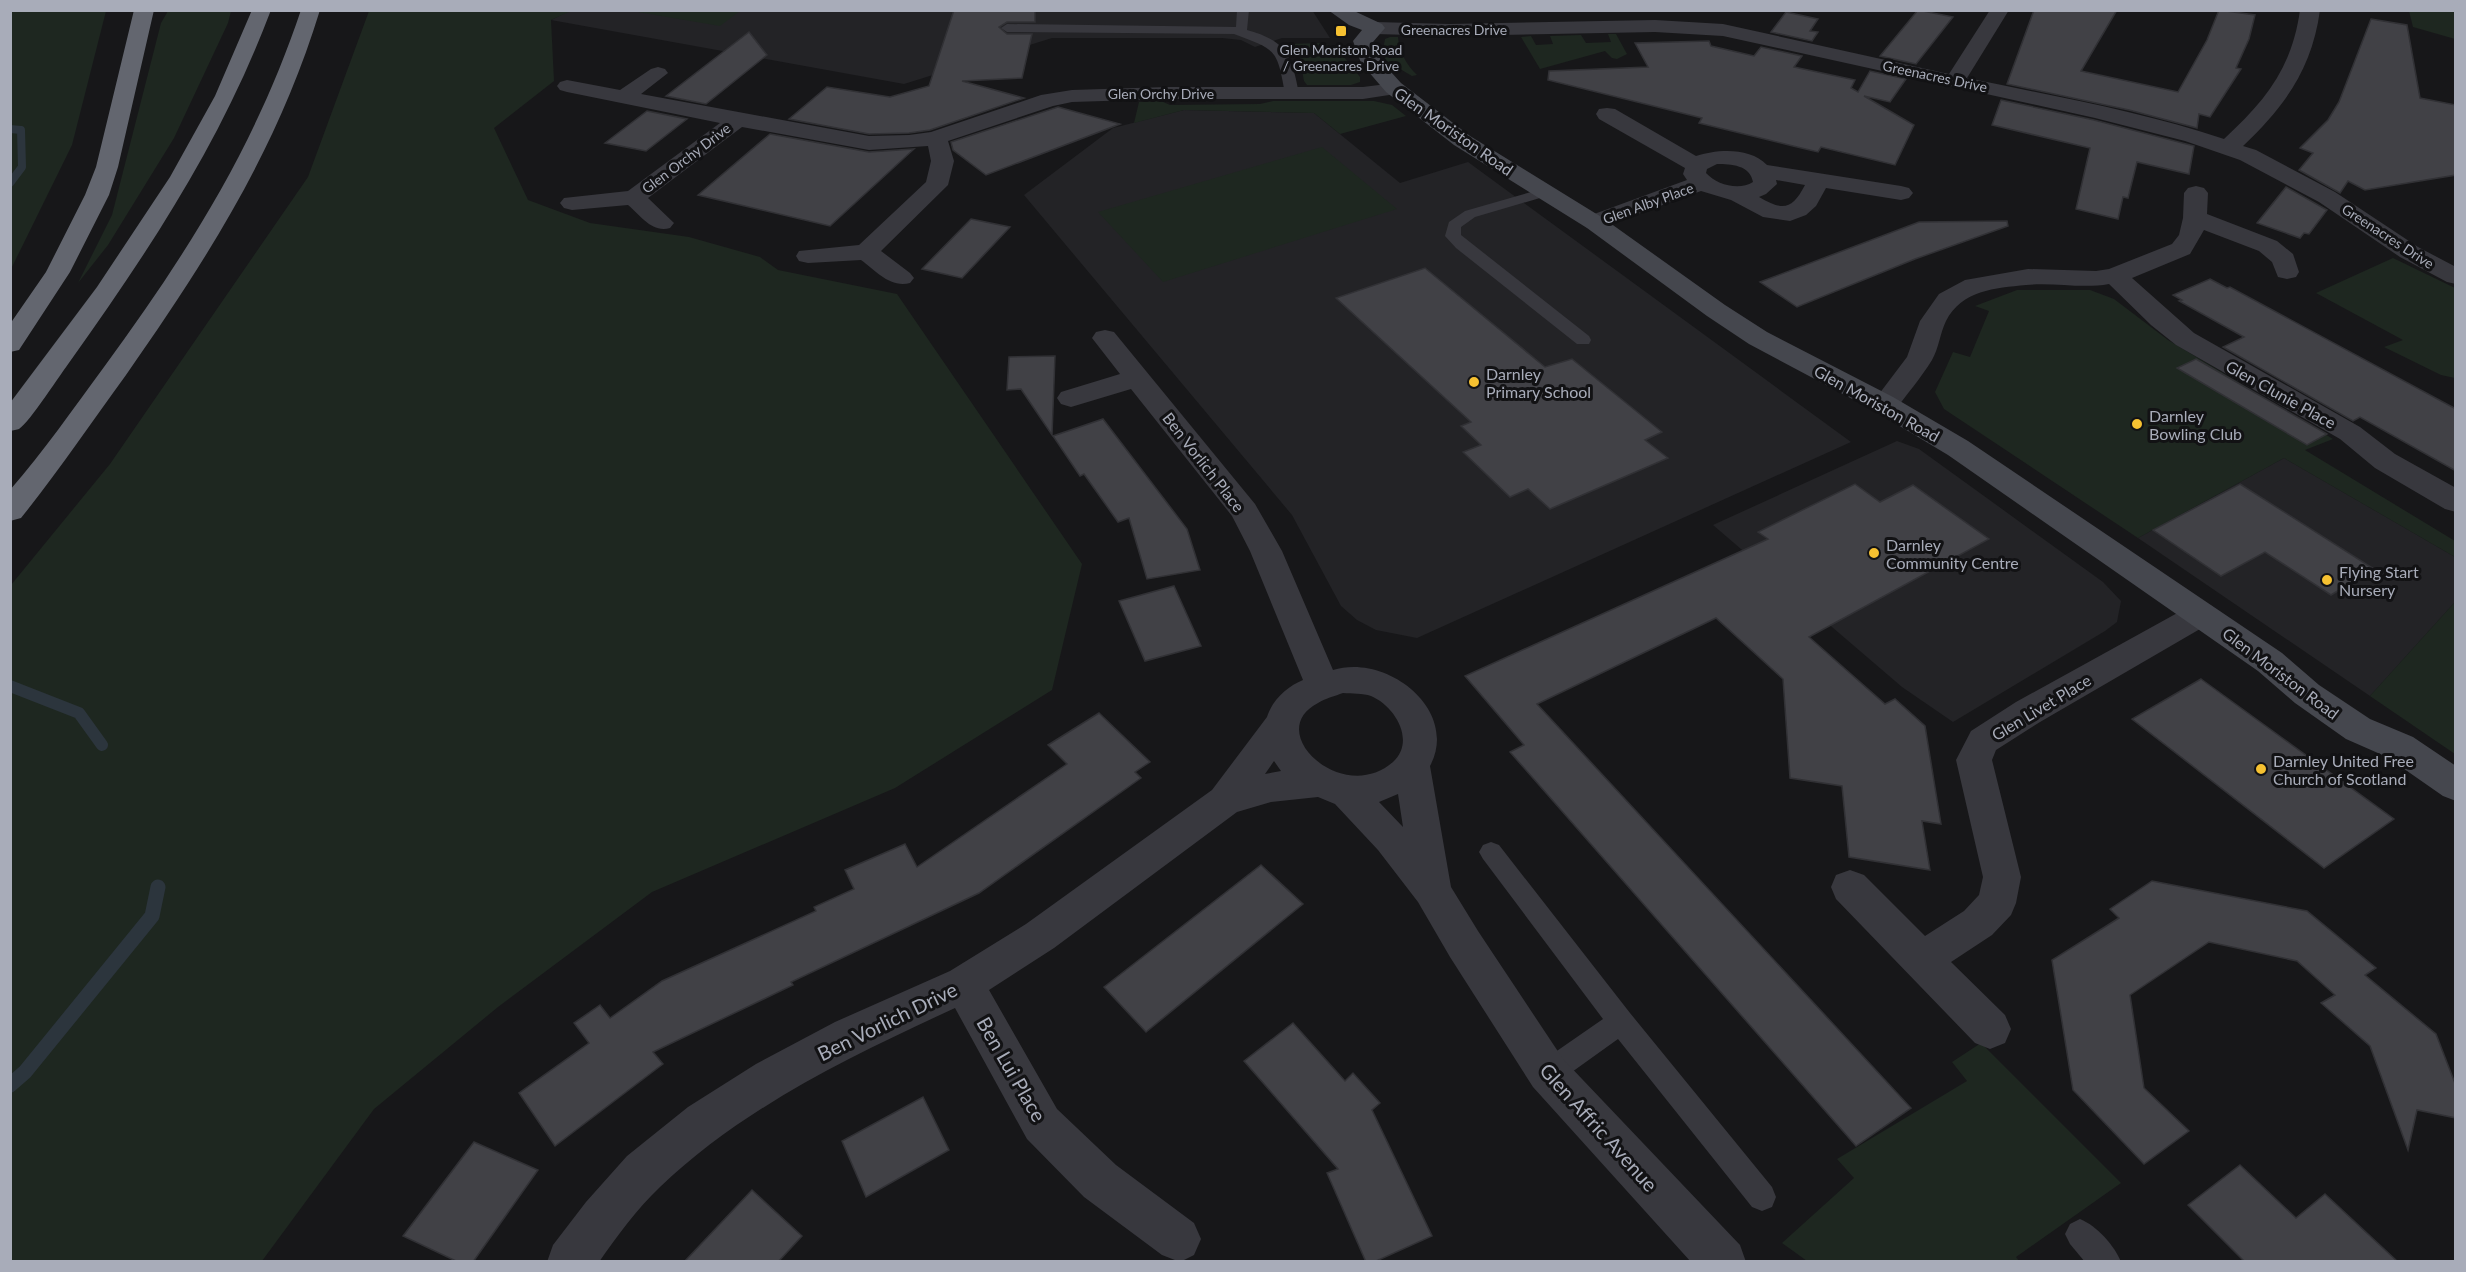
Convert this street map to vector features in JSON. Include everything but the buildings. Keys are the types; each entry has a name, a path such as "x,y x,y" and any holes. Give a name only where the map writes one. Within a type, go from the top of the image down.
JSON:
{"highway":[{"path":"10,344 58,272 97,195 107,167 144,10"},
{"path":"10,422 124,270 199,151 226,97 262,10"},
{"path":"299,50 311,10"},
{"path":"10,511 137,341 195,254 270,117 318,10"}],"street":[{"path":"1337,10 1356,21 1375,28"},
{"path":"1955,80 2000,10"},
{"path":"2228,148 2265,114 2280,93 2302,52 2310,10"},
{"name":"Greenacres Drive","path":"1375,28 1449,30 1655,26 1726,20 1955,80 2154,126 2228,148 2266,164 2327,197 2409,252 2456,277"},
{"name":"Glen Moriston Road","path":"1375,28 1363,41 1364,50 1370,62 1395,89 1498,165 1594,222 1727,319 1786,354 1837,378 1956,447 2270,662 2307,694 2349,723 2400,747 2456,786"},
{"path":"625,96 658,72"},
{"name":"Glen Orchy Drive","path":"567,86 869,143 909,142 935,138 1049,100 1072,96 1167,93 1363,93 1395,89"},
{"name":"Glen Alby Place","path":"1608,114 1725,192 1738,194 1762,209 1777,214 1785,214 1806,204 1818,181"},
{"name":"Glen Orchy Drive","path":"572,203 634,196 738,120"},
{"path":"808,256 866,252 936,185 943,164 942,151 935,138"},
{"name":"Glen Alby Place","path":"1594,222 1699,174 1709,159 1728,158 1749,162 1763,171 1901,193"},
{"path":"1738,194 1750,193 1765,184 1766,178 1763,171"},
{"path":"1884,406 1920,358 1933,321 1948,299 1961,290 1974,285 2028,277 2096,279 2115,276 2181,249 2191,235 2195,218 2196,193"},
{"name":"Glen Orchy Drive","path":"634,196 662,223"},
{"path":"2195,218 2268,246 2284,259 2287,272"},
{"path":"866,252 901,278"},
{"name":"Glen Clunie Place","path":"2115,276 2160,319 2185,339 2350,433 2385,461 2456,502"},
{"name":"Ben Vorlich Place","path":"1105,338 1244,511 1266,551 1323,684"},
{"path":"1071,398 1136,378"},
{"name":"Glen Livet Place","path":"1922,958 1978,923 1997,903 2002,877 1974,760 1983,741 2028,711 2201,614"},
{"path":"1342,680 1363,681 1382,687 1401,699 1414,714 1421,731 1420,749 1412,766 1400,778 1383,786 1364,790 1331,786 1300,771 1288,757 1281,740 1282,723 1287,710 1308,690 1342,680"},
{"name":"Ben Vorlich Drive","path":"570,1262 602,1218 643,1172 703,1122 771,1079 850,1036 964,984 1040,936 1225,801 1282,723"},
{"name":"Glen Affric Avenue","path":"1412,766 1432,890"},
{"name":"Ben Vorlich Drive","path":"1225,801 1271,787 1331,786"},
{"name":"Glen Affric Avenue","path":"1331,786 1391,839 1432,890 1464,944 1548,1073 1723,1262"},
{"path":"1850,887 1990,1029"},
{"name":"Ben Lui Place","path":"964,984 1042,1124 1100,1181 1178,1239"}],"lane":[{"path":"1240,32 1243,26 1243,10"},
{"path":"1007,28 1094,27 1240,32 1253,35 1281,50 1286,58 1292,94"},
{"path":"1545,192 1470,214 1454,225 1453,236 1461,245 1583,340"},
{"path":"1491,852 1621,1022 1762,1197"},
{"path":"1548,1073 1621,1022"},
{"path":"2080,1234 2106,1262"}],"shaded area":[{"path":"571,10 1312,10 1330,38 1282,38 1255,47 1241,40 1222,38 1052,38 904,84 551,20"},
{"path":"10,11 106,11 72,145 11,269"},
{"path":"168,11 231,11 228,23 174,138 108,245 78,283 112,215 161,23"},
{"path":"369,11 571,11 551,20 554,81 494,128 528,200 590,223 689,237 760,257 778,270 897,294 1082,564 1052,690 895,788 652,892 498,1007 374,1109 262,1261 11,1261 11,585 110,464 308,177"},
{"path":"632,11 740,11 720,26"},
{"path":"2409,11 2455,11 2455,39 2413,27"},
{"path":"1608,34 1616,34 1627,54 1617,59 1612,58 1605,51 1540,69 1521,37 1531,36 1536,45 1553,44 1550,36 1581,35 1586,43 1611,42"},
{"path":"1398,37 1404,58 1417,75 1412,76 1385,60 1383,50 1385,39"},
{"path":"1321,43 1336,47 1360,77 1360,82 1351,85 1307,85 1304,81 1298,49 1290,44"},
{"path":"1161,101 1170,105 1260,104 1273,101 1374,101 1392,105 1406,116 1340,134 1314,113 1184,110 1134,123 1139,102"},
{"name":"Darnley Primary School","path":"1184,110 1314,113 1400,183 1468,162 1851,442 1417,638 1376,630 1357,620 1341,606 1292,515 1024,195 1113,128"},
{"path":"1322,147 1397,209 1163,282 1098,212"},
{"path":"2393,258 2455,288 2455,378 2441,375 2384,347 2403,340 2316,293"},
{"name":"Darnley Bowling Club","path":"2017,290 2090,290 2114,299 2168,340 2333,439 2305,450 2455,541 2455,557 2284,458 2138,538 1944,409 1935,392 1953,352 1970,357 1989,311 1975,306"},
{"path":"1897,441 1919,449 2103,582 2121,601 2117,622 2105,631 1953,722 1902,687 1713,525"},
{"name":"Flying Start Nursery","path":"2284,458 2455,557 2455,602 2370,696 2138,538"},
{"path":"2455,602 2455,754 2370,696"},
{"path":"1981,1043 2121,1183 2016,1257 2019,1261 1807,1261 1782,1243 1854,1178 1837,1159 1967,1081 1952,1062"}],"waterway":[{"path":"10,129 21,130 22,167 10,183"},
{"path":"10,686 79,713 102,745"},
{"path":"10,1085 25,1072 152,916 158,887"}],"place":[{"name":"Glen Moriston Road / Greenacres Drive","path":"1341,31"},
{"name":"Darnley Primary School","path":"1474,382"},
{"name":"Darnley Bowling Club","path":"2137,424"},
{"name":"Darnley Community Centre","path":"1874,553"},
{"name":"Flying Start Nursery","path":"2327,580"},
{"name":"Darnley United Free Church of Scotland","path":"2261,769"}]}
